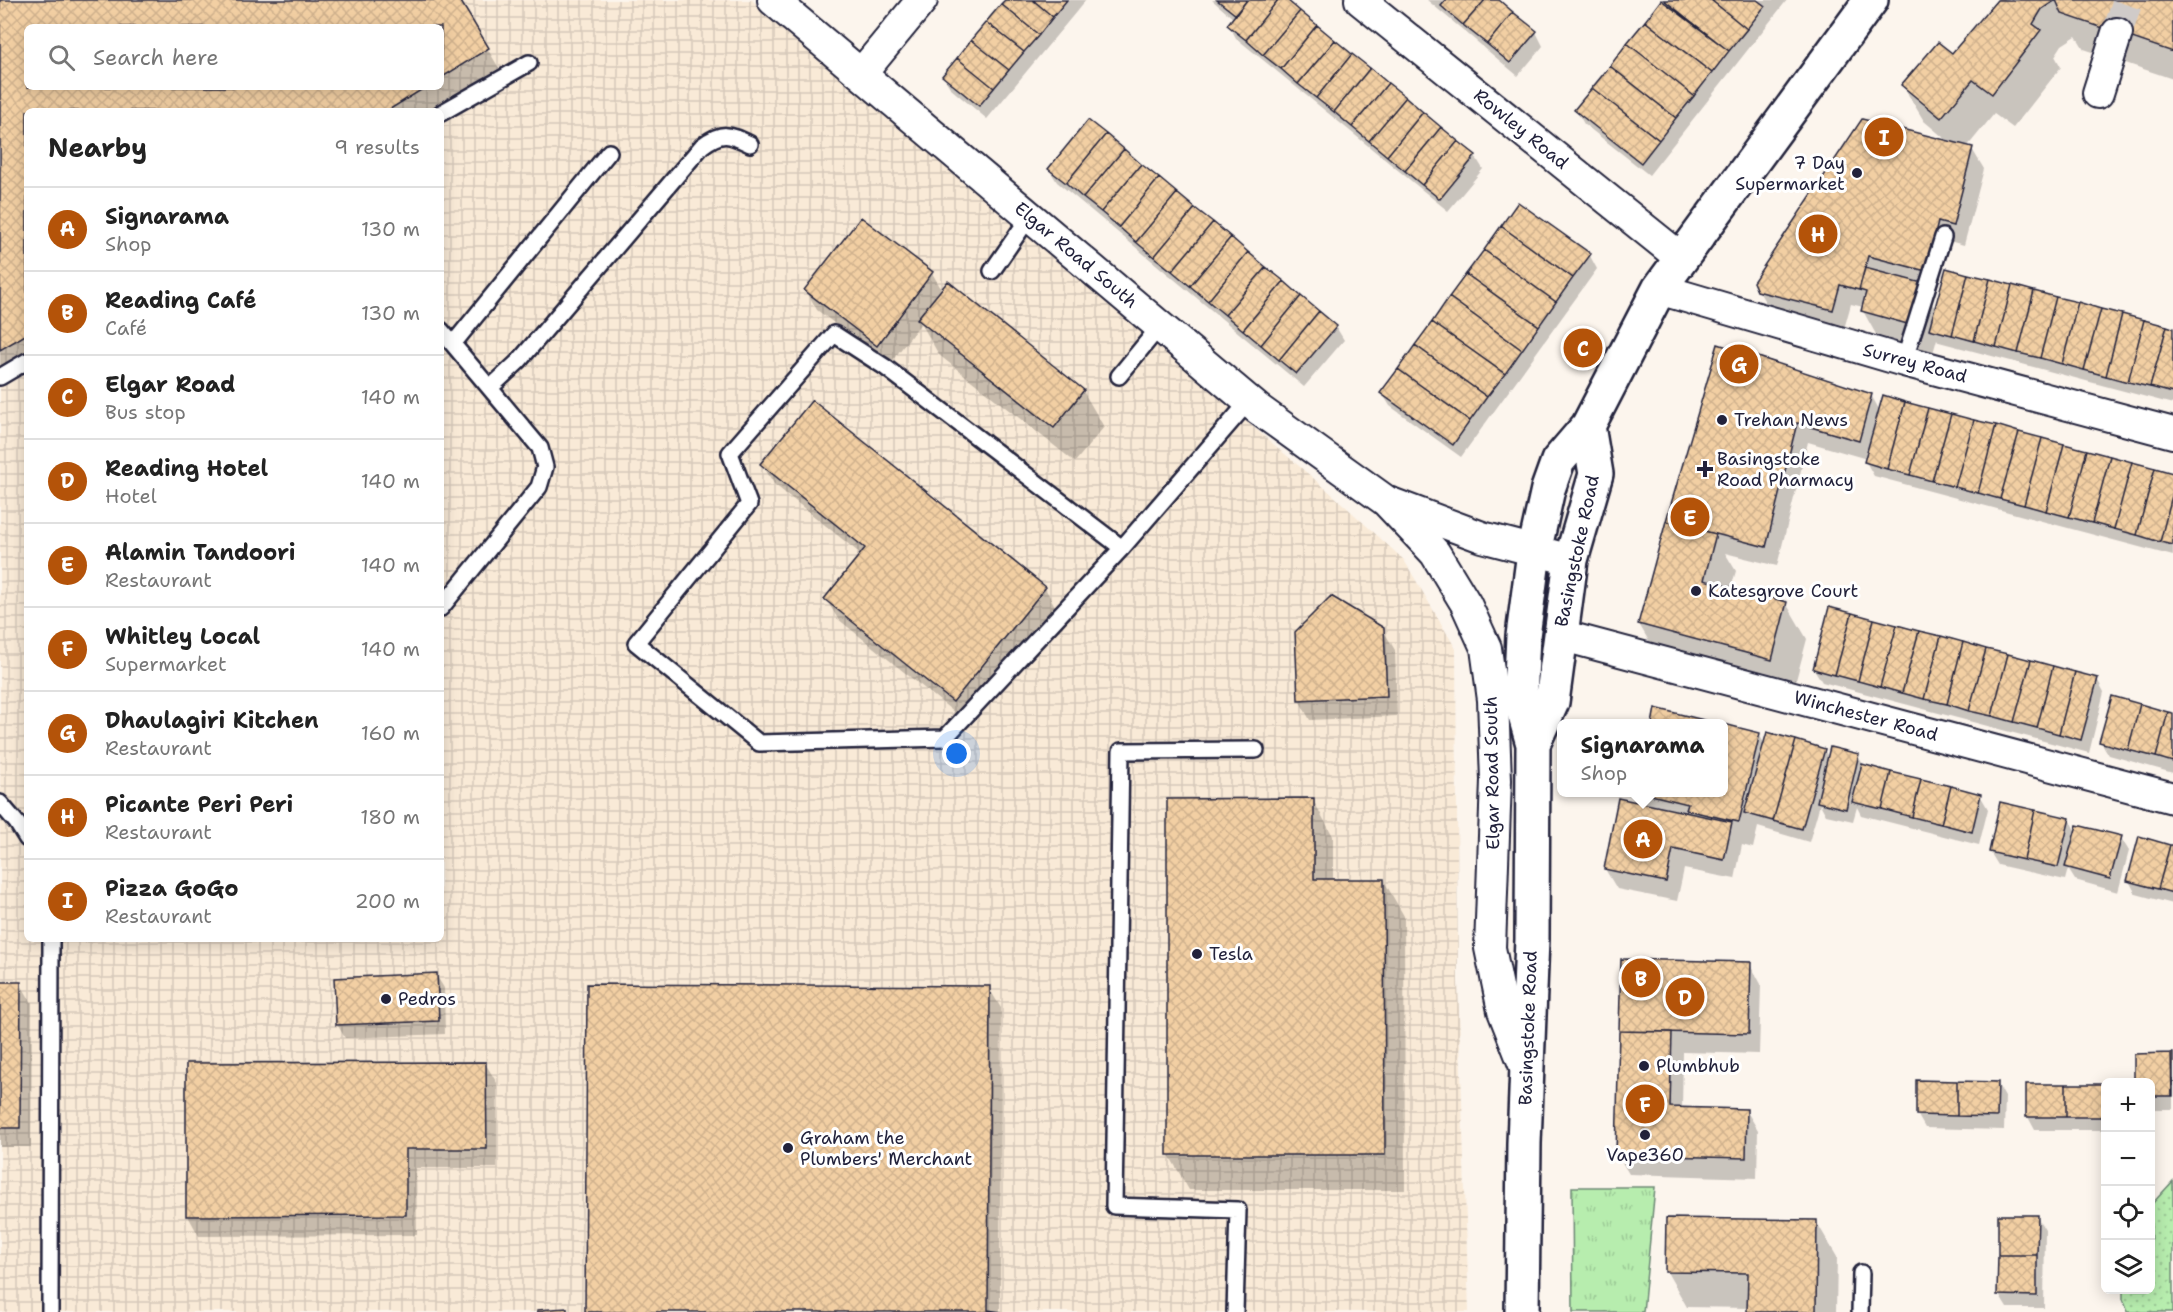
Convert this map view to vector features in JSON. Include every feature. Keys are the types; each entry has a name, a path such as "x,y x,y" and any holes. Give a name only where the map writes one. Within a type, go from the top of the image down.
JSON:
{"main road":[{"name":"Basingstoke Road","path":"1522,1312 1532,939 1533,744 1520,698 1523,636 1534,552 1548,489 1558,461 1588,426 1659,289 1720,202 1871,0"},
{"name":"Basingstoke Road","path":"1533,744 1552,702 1571,560 1596,474 1588,426"}],"street":[{"name":"Elgar Road South","path":"773,0 1249,401 1386,501 1435,553 1466,604 1486,648 1493,700 1496,780 1490,948 1503,1011 1527,1072"},
{"path":"861,74 922,0"},
{"name":"Rowley Road","path":"1360,0 1682,259"},
{"path":"2098,93 2117,33"},
{"name":"Surrey Road","path":"1659,289 1904,361 2173,433"},
{"name":"Elgar Road South","path":"1386,501 1482,537 1571,560"},
{"name":"Winchester Road","path":"1560,635 2173,798"}],"lane":[{"path":"444,111 529,63"},
{"path":"490,388 519,361 702,146 714,137 732,135 750,144"},
{"path":"453,344 609,152"},
{"path":"992,271 1030,216"},
{"path":"1904,361 1943,237"},
{"path":"1119,376 1160,326"},
{"path":"444,334 540,448 546,467 539,487 444,604"},
{"path":"1122,548 885,367 834,334 730,453 749,504 636,643 759,743 945,738 1122,548 1249,401"},
{"path":"0,377 24,363"},
{"path":"1235,1312 1238,1210 1114,1206 1121,751 1256,750"},
{"path":"0,804 24,834"},
{"path":"50,1312 51,942"},
{"path":"1860,1312 1861,1273"}],"shaded area":[{"path":"0,0 752,0 1333,495 1404,560 1456,649 1458,981 1469,1312 0,1312"}],"green space":[{"path":"2173,1181 2173,1312 2128,1312 2123,1294 2155,1294 2155,1201"},
{"path":"1572,1187 1655,1187 1643,1312 1573,1312"}],"building":[{"path":"0,0 460,0 489,48 444,76 444,24 24,24 24,90 421,90 392,108 24,108 24,336 0,350"},
{"path":"1005,0 1033,0 1053,17 1039,35 1001,4"},
{"path":"1033,0 1067,0 1053,17"},
{"path":"1217,0 1247,0 1236,15"},
{"path":"1247,0 1278,0 1246,40 1227,25"},
{"path":"1278,0 1287,0 1300,11 1263,55 1246,40"},
{"path":"1446,0 1485,0 1463,25 1441,6"},
{"path":"1485,0 1499,0 1513,12 1487,44 1463,25"},
{"path":"1661,0 1729,51 1712,73 1645,21"},
{"path":"1664,0 1711,0 1747,29 1729,51"},
{"path":"1711,0 1757,0 1765,6 1747,29"},
{"path":"1997,0 2056,0 2042,9 2033,24 2041,30 1992,94 1973,80 1941,118 1901,85 1938,42 1952,53"},
{"path":"2056,0 2173,0 2173,52 2062,14"},
{"path":"1001,4 1039,35 1024,52 986,22"},
{"path":"1300,11 1317,25 1281,69 1263,55"},
{"path":"1513,12 1537,31 1510,63 1487,44"},
{"path":"1645,21 1712,73 1694,96 1627,43"},
{"path":"986,22 1024,52 1009,70 971,40"},
{"path":"1317,25 1335,40 1298,84 1281,69"},
{"path":"971,40 1009,70 994,88 957,58"},
{"path":"1335,40 1352,54 1316,98 1298,84"},
{"path":"1627,43 1694,96 1676,118 1610,66"},
{"path":"1352,54 1370,68 1334,112 1316,98"},
{"path":"957,58 994,88 979,106 942,76"},
{"path":"1610,66 1676,118 1659,140 1592,88"},
{"path":"1370,68 1388,83 1352,127 1334,112"},
{"path":"1388,83 1406,97 1369,141 1352,127"},
{"path":"1592,88 1659,140 1641,163 1574,110"},
{"path":"1406,97 1423,112 1387,156 1369,141"},
{"path":"1423,112 1441,127 1405,171 1387,156"},
{"path":"1862,119 1973,147 1953,226 1938,222 1926,271 1868,256 1859,290 1840,285 1833,310 1757,291 1753,282"},
{"path":"1088,120 1106,134 1066,183 1048,169"},
{"path":"1441,127 1458,141 1422,185 1405,171"},
{"path":"1106,134 1124,149 1083,198 1066,183"},
{"path":"1458,141 1476,155 1440,199 1422,185"},
{"path":"1124,149 1141,164 1101,212 1083,198"},
{"path":"1141,164 1159,178 1119,227 1101,212"},
{"path":"1159,178 1177,193 1136,242 1119,227"},
{"path":"1177,193 1195,208 1154,257 1136,242"},
{"path":"1518,202 1591,254 1573,278 1501,226"},
{"path":"1195,208 1213,222 1172,271 1154,257"},
{"path":"861,217 933,272 877,346 804,290"},
{"path":"1213,222 1231,237 1190,286 1172,271"},
{"path":"1501,226 1573,278 1556,302 1484,250"},
{"path":"1231,237 1248,252 1208,301 1190,286"},
{"path":"1484,250 1556,302 1539,326 1466,274"},
{"path":"1248,252 1266,267 1225,315 1208,301"},
{"path":"1266,267 1284,281 1243,330 1225,315"},
{"path":"1865,268 1922,283 1911,325 1861,311 1866,292 1859,290"},
{"path":"1946,268 1968,274 1952,335 1929,329"},
{"path":"1466,274 1539,326 1522,350 1449,297"},
{"path":"1968,274 1990,279 1974,341 1952,335"},
{"path":"1990,279 2012,285 1996,347 1974,341"},
{"path":"948,281 1084,390 1054,428 917,319"},
{"path":"1284,281 1301,296 1261,345 1243,330"},
{"path":"2012,285 2034,291 2018,353 1996,347"},
{"path":"2034,291 2056,297 2040,358 2018,353"},
{"path":"1301,296 1319,311 1279,360 1261,345"},
{"path":"1449,297 1522,350 1505,374 1432,322"},
{"path":"2056,297 2078,302 2062,364 2040,358"},
{"path":"2078,302 2101,309 2084,370 2062,364"},
{"path":"2101,309 2122,314 2106,376 2084,370"},
{"path":"1319,311 1337,326 1296,374 1279,360"},
{"path":"2122,314 2144,320 2128,382 2106,376"},
{"path":"2144,320 2167,326 2150,387 2128,382"},
{"path":"1432,322 1505,374 1487,397 1415,345"},
{"path":"2167,326 2173,328 2173,393 2150,387"},
{"path":"1718,344 1872,394 1859,441 1797,423 1766,547 1666,521"},
{"path":"1415,345 1487,397 1470,421 1398,369"},
{"path":"1398,369 1470,421 1453,445 1380,393"},
{"path":"1883,395 1905,402 1887,469 1864,462"},
{"path":"812,400 1046,587 953,702 824,599 865,548 760,464"},
{"path":"1905,402 1928,408 1910,475 1887,469"},
{"path":"1928,408 1951,414 1932,481 1910,475"},
{"path":"1951,414 1974,420 1955,487 1932,481"},
{"path":"1974,420 1996,425 1978,493 1955,487"},
{"path":"1996,425 2019,432 2000,499 1978,493"},
{"path":"2019,432 2042,438 2024,505 2000,499"},
{"path":"2042,438 2064,444 2046,511 2024,505"},
{"path":"2064,444 2087,450 2069,517 2046,511"},
{"path":"2087,450 2110,456 2092,523 2069,517"},
{"path":"2110,456 2132,462 2114,529 2092,523"},
{"path":"2132,462 2155,468 2137,535 2114,529"},
{"path":"2155,468 2173,473 2173,492 2160,542 2137,535"},
{"path":"2173,492 2173,545 2160,542"},
{"name":"Katesgrove Court","path":"1666,521 1716,534 1704,580 1787,602 1772,660 1638,624"},
{"path":"1331,596 1384,628 1387,696 1298,700 1295,632"},
{"path":"1829,607 1852,613 1835,675 1813,669"},
{"path":"1852,613 1874,619 1858,681 1835,675"},
{"path":"1874,619 1897,625 1880,687 1858,681"},
{"path":"1897,625 1919,631 1902,693 1880,687"},
{"path":"1919,631 1941,636 1924,699 1902,693"},
{"path":"1941,636 1963,642 1947,704 1924,699"},
{"path":"1963,642 1986,649 1969,711 1947,704"},
{"path":"1986,649 2008,654 1992,716 1969,711"},
{"path":"2008,654 2031,660 2014,722 1992,716"},
{"path":"2031,660 2053,666 2037,728 2014,722"},
{"path":"2053,666 2075,672 2059,734 2037,728"},
{"path":"2075,672 2098,678 2081,740 2059,734"},
{"path":"2112,696 2140,704 2128,750 2099,742"},
{"path":"2140,704 2168,712 2156,757 2128,750"},
{"path":"1655,708 1700,719 1653,719"},
{"path":"2168,712 2173,713 2173,762 2156,757"},
{"path":"1728,725 1760,733 1739,822 1686,810 1688,804 1659,797 1728,797"},
{"path":"1767,732 1796,740 1773,821 1744,813"},
{"path":"1796,740 1825,749 1802,829 1773,821"},
{"path":"1830,747 1859,754 1846,809 1817,802"},
{"path":"1862,764 1891,772 1882,809 1852,802"},
{"path":"1891,772 1921,779 1912,817 1882,809"},
{"path":"1921,779 1951,786 1941,824 1912,817"},
{"path":"1951,786 1981,794 1972,832 1941,824"},
{"path":"1314,798 1314,879 1384,879 1385,1155 1167,1155 1167,799"},
{"path":"1618,798 1732,822 1724,860 1673,849 1666,882 1604,869"},
{"path":"2000,802 2035,810 2024,860 1989,852"},
{"path":"2035,810 2070,818 2058,867 2024,860"},
{"path":"2077,825 2122,836 2110,879 2065,867"},
{"path":"2139,836 2170,845 2158,889 2127,881"},
{"path":"2170,845 2173,845 2173,893 2158,889"},
{"path":"1621,959 1751,962 1749,1034 1619,1031"},
{"name":"Pedros","path":"437,973 439,1021 336,1025 334,978"},
{"path":"0,982 21,982 20,1128 0,1128"},
{"name":"Graham the Plumbers' Merchant","path":"587,984 990,986 988,1310 1001,1312 585,1312"},
{"path":"1619,1031 1672,1032 1670,1107 1747,1109 1746,1158 1616,1155"},
{"path":"2171,1053 2173,1053 2173,1096 2172,1096"},
{"path":"2171,1053 2172,1096 2155,1096 2155,1078 2134,1078 2134,1054"},
{"path":"486,1062 487,1149 406,1149 406,1215 186,1216 186,1063"},
{"path":"1916,1080 1957,1081 1957,1116 1916,1115"},
{"path":"1957,1081 1998,1082 1997,1117 1957,1116"},
{"path":"2026,1084 2066,1084 2066,1117 2026,1117"},
{"path":"2066,1084 2101,1084 2101,1117 2066,1117"},
{"path":"1998,1215 2038,1215 2037,1255 1998,1255"},
{"path":"1666,1218 1817,1220 1816,1312 1747,1312 1748,1273 1665,1272"},
{"path":"1998,1255 2037,1255 2037,1296 1997,1295"},
{"path":"567,1308 567,1312 537,1312 537,1310"}],"tunnel":[{"path":"2117,33 2128,0"}],"place":[{"name":"Pizza GoGo","path":"1884,137"},
{"name":"7 Day Supermarket","path":"1857,173"},
{"name":"Picante Peri Peri","path":"1818,234"},
{"name":"Elgar Road","path":"1583,348"},
{"name":"Dhaulagiri Kitchen","path":"1739,364"},
{"name":"Trehan News","path":"1722,420"},
{"name":"Basingstoke Road Pharmacy","path":"1705,469"},
{"name":"Alamin Tandoori","path":"1690,517"},
{"name":"Katesgrove Court","path":"1696,591"},
{"name":"Signarama","path":"1643,839"},
{"name":"Tesla","path":"1197,954"},
{"name":"Reading Café","path":"1641,978"},
{"name":"Reading Hotel","path":"1685,997"},
{"name":"Pedros","path":"386,999"},
{"name":"Plumbhub","path":"1644,1066"},
{"name":"Whitley Local","path":"1645,1104"},
{"name":"Vape360","path":"1645,1135"},
{"name":"Graham the Plumbers' Merchant","path":"788,1148"}]}
